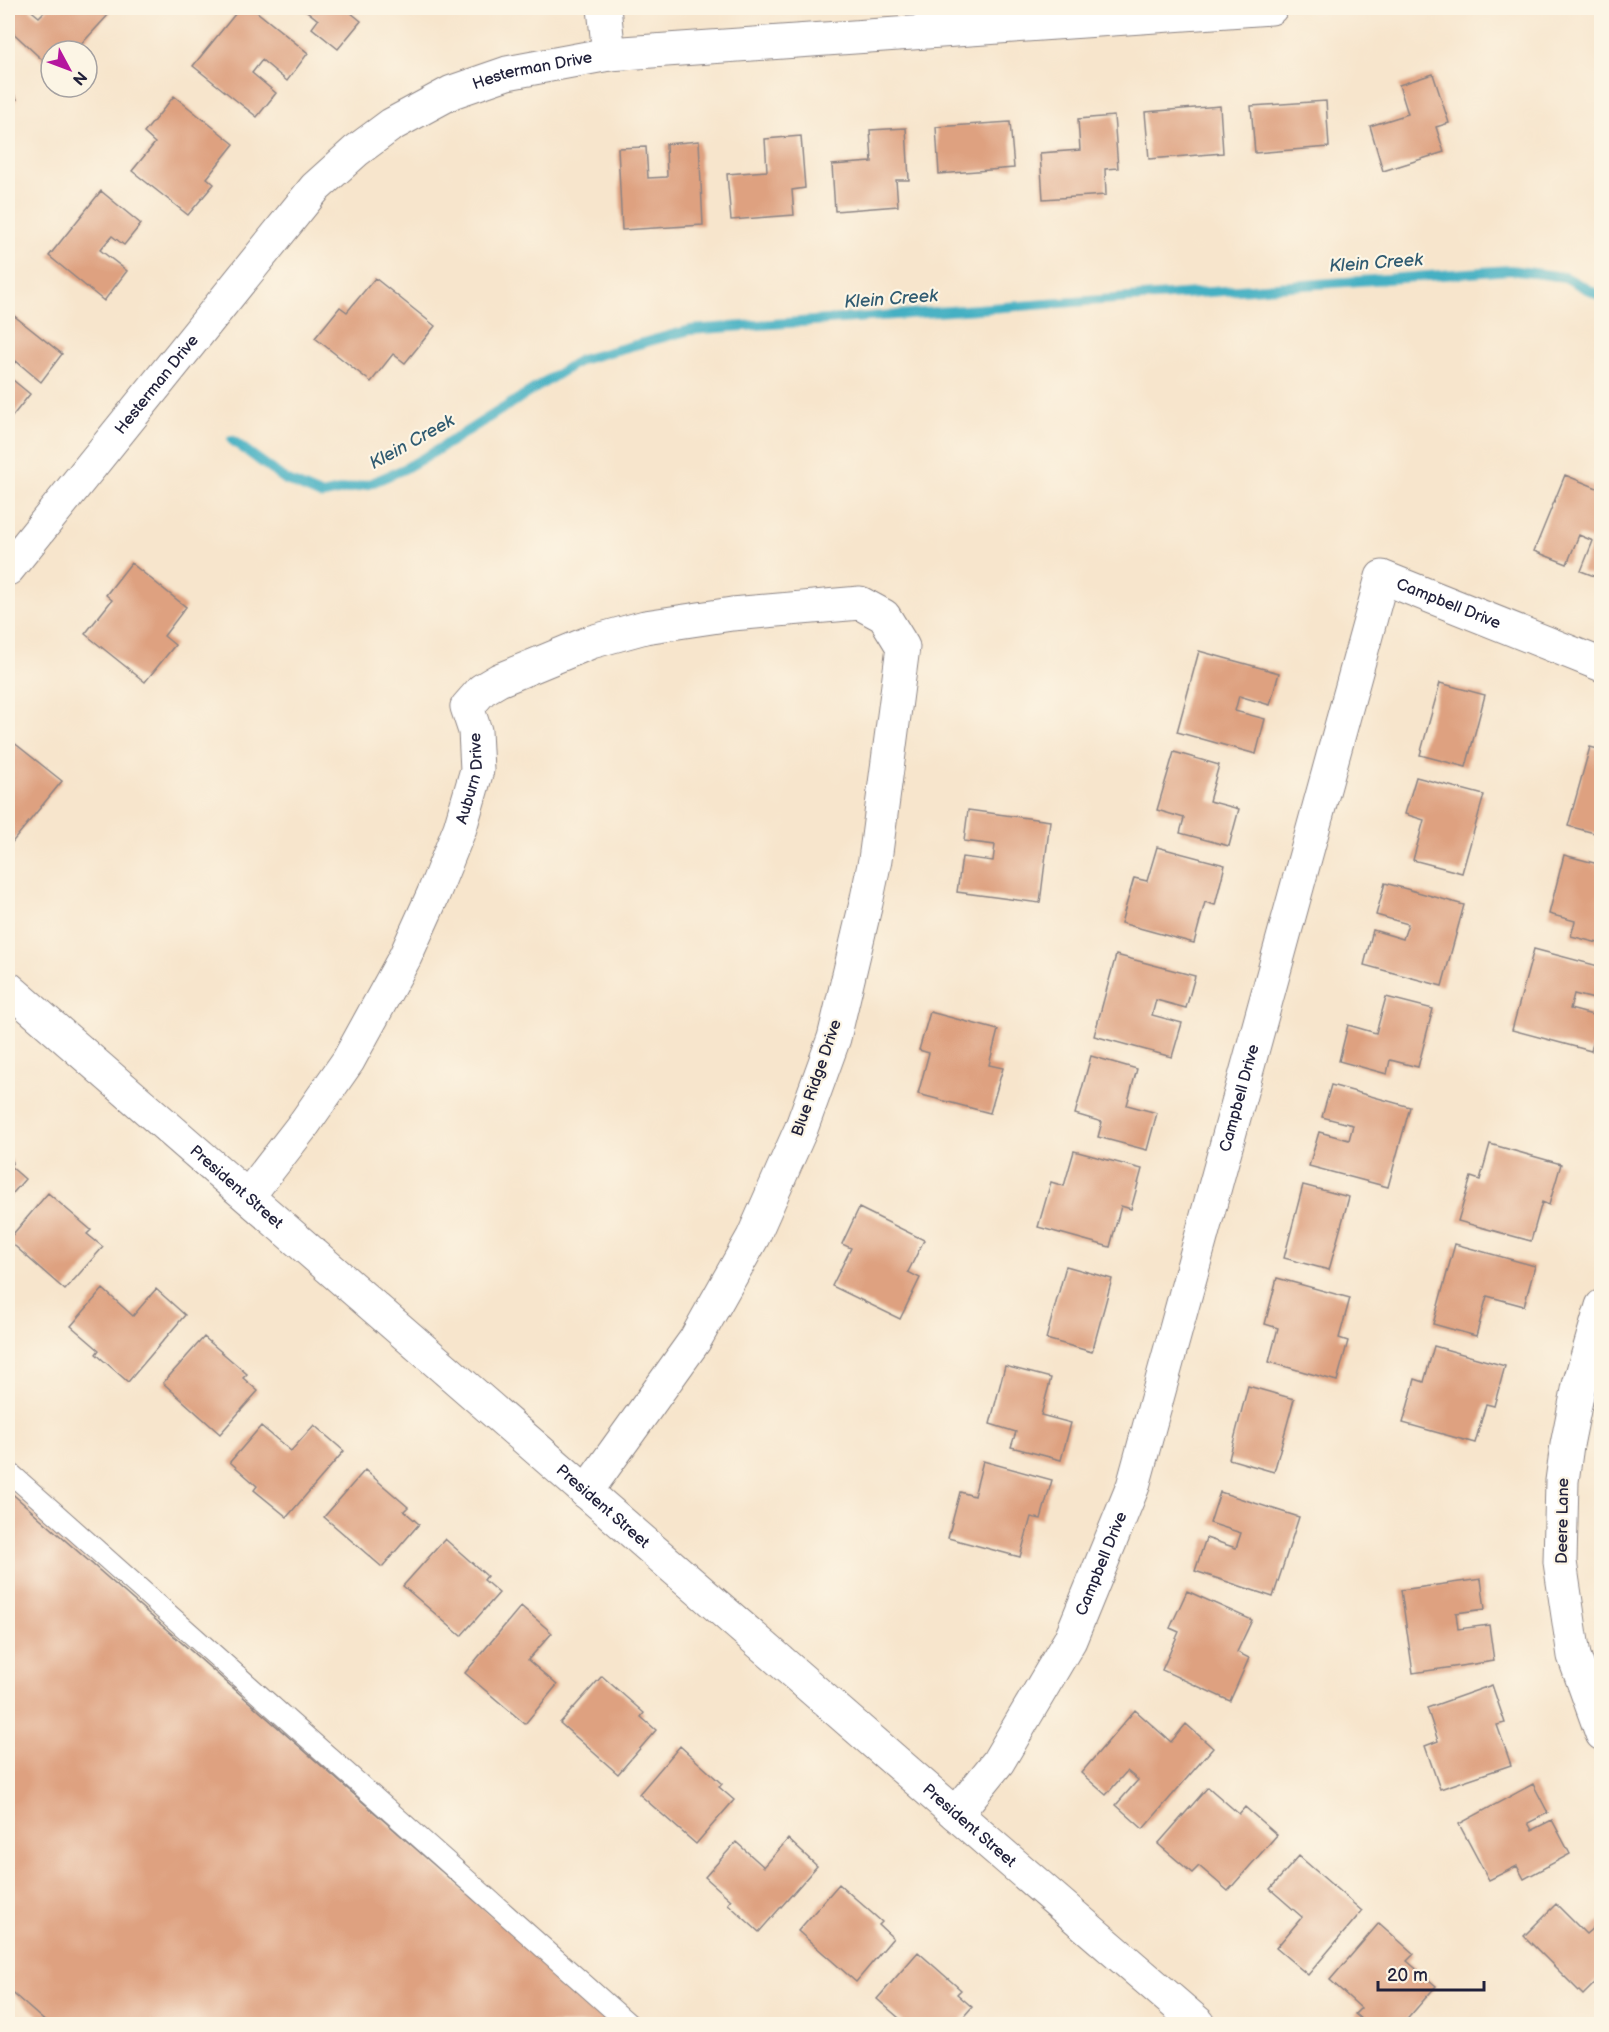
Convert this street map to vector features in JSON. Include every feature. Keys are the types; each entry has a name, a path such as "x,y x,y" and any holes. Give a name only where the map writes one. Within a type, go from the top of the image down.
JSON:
{"street":[{"path":"604,8 609,54"},
{"name":"Hesterman Drive","path":"8,569 315,188 356,151 391,125 452,92 507,73 609,54 1271,8"},
{"name":"Campbell Drive","path":"956,1814 998,1762 1070,1640 1132,1486 1382,577 1602,665"},
{"name":"Auburn Drive","path":"248,1197 304,1124 348,1061 405,957 456,837 477,770 475,731 467,707 482,690 499,680 591,642 645,627 732,614 860,603 884,616"},
{"name":"Blue Ridge Drive","path":"586,1492 695,1340 753,1238 801,1129 834,1038 875,860 903,646 884,616"},
{"name":"President Street","path":"8,988 1199,2025"},
{"name":"Deere Lane","path":"1602,1306 1579,1385 1567,1445 1562,1480 1560,1562 1574,1656 1602,1734"}],"lane":[{"path":"8,1471 629,2025"}],"building":[{"path":"8,8 28,8 39,17 48,8 104,8 110,13 86,39 39,39 39,57 8,28"},
{"path":"240,8 252,8 308,53 287,81 262,60 252,73 276,93 257,117 193,66"},
{"path":"303,8 345,8 361,21 338,49 312,28 318,20"},
{"path":"1433,74 1449,123 1436,127 1444,152 1383,171 1370,126 1408,114 1399,85"},
{"path":"8,85 17,99 8,106"},
{"path":"174,96 234,144 207,178 214,184 188,215 132,171 155,143 144,133"},
{"path":"1326,101 1329,147 1255,153 1251,106"},
{"path":"1220,106 1223,153 1149,159 1145,112"},
{"path":"1114,116 1118,168 1105,169 1106,195 1043,199 1040,153 1080,150 1078,119"},
{"path":"1010,122 1014,168 939,174 936,127"},
{"path":"906,128 909,180 896,180 898,206 835,211 832,165 872,162 870,130"},
{"path":"801,136 805,188 792,190 794,215 731,220 727,174 767,171 765,139"},
{"path":"699,141 703,225 622,230 618,148 646,147 648,178 667,177 666,144"},
{"path":"101,191 141,224 124,245 112,236 100,250 127,271 104,301 49,256"},
{"path":"375,278 435,326 405,363 393,354 371,382 315,338 340,307 347,312"},
{"path":"8,311 62,354 41,382 16,361 8,371"},
{"path":"8,376 30,394 11,418 8,416"},
{"path":"1565,475 1602,490 1602,579 1581,571 1593,541 1579,535 1567,564 1534,551"},
{"path":"131,563 186,607 164,636 175,645 145,682 85,634 112,600 106,595"},
{"path":"1199,651 1279,673 1270,705 1239,696 1235,711 1265,719 1256,754 1177,732"},
{"path":"1440,683 1485,695 1466,767 1420,755"},
{"path":"8,738 62,781 10,845 8,843"},
{"path":"1590,747 1602,750 1602,835 1568,826"},
{"path":"1174,752 1219,765 1209,801 1239,809 1229,846 1180,833 1184,818 1157,810"},
{"path":"1416,777 1484,795 1462,873 1413,860 1424,820 1405,814"},
{"path":"968,810 1050,821 1040,903 957,892 962,857 993,861 995,845 964,841"},
{"path":"1157,847 1225,865 1215,905 1205,902 1194,943 1121,923 1134,878 1147,881"},
{"path":"1564,855 1602,865 1602,944 1571,936 1575,921 1549,914"},
{"path":"1385,883 1464,905 1442,986 1364,965 1373,930 1403,939 1408,924 1376,915"},
{"path":"1534,949 1602,967 1602,1001 1574,994 1570,1009 1600,1017 1591,1051 1512,1030"},
{"path":"1116,955 1195,976 1186,1008 1156,1000 1152,1015 1182,1023 1172,1057 1094,1036"},
{"path":"1386,997 1433,1009 1418,1067 1390,1060 1387,1074 1339,1061 1348,1025 1376,1033"},
{"path":"930,1012 998,1030 989,1065 1003,1068 990,1113 918,1094 929,1053 919,1050"},
{"path":"1091,1056 1137,1069 1127,1105 1157,1113 1147,1150 1098,1137 1102,1122 1075,1114"},
{"path":"1331,1085 1410,1107 1388,1187 1309,1166 1319,1132 1349,1140 1353,1125 1322,1117"},
{"path":"1490,1144 1561,1164 1549,1205 1542,1202 1531,1241 1458,1221 1471,1177 1480,1180"},
{"path":"1074,1151 1142,1169 1131,1209 1121,1206 1110,1247 1038,1227 1051,1182 1064,1186"},
{"path":"8,1157 13,1162 10,1166 25,1179 8,1199"},
{"path":"1303,1185 1349,1197 1329,1270 1284,1258"},
{"path":"48,1193 91,1230 87,1234 103,1247 65,1290 8,1240"},
{"path":"859,1208 924,1240 908,1272 920,1278 900,1319 832,1286 851,1248 842,1244"},
{"path":"1455,1244 1535,1266 1524,1306 1487,1296 1476,1336 1433,1324"},
{"path":"1066,1266 1112,1279 1092,1352 1046,1339"},
{"path":"1277,1278 1350,1298 1339,1338 1348,1341 1337,1381 1269,1362 1278,1328 1265,1324"},
{"path":"103,1289 133,1316 156,1289 185,1315 128,1382 96,1354 99,1350 71,1326"},
{"path":"204,1337 247,1374 243,1378 258,1391 220,1434 163,1383"},
{"path":"1434,1346 1505,1366 1494,1406 1486,1404 1475,1443 1403,1423 1415,1379 1424,1382"},
{"path":"1005,1366 1051,1378 1041,1415 1071,1423 1061,1460 1011,1447 1016,1432 990,1424"},
{"path":"1248,1386 1294,1399 1274,1472 1229,1459"},
{"path":"314,1425 344,1451 287,1517 254,1490 257,1486 230,1462 261,1426 291,1451"},
{"path":"983,1461 1052,1480 1041,1519 1031,1517 1020,1557 948,1538 960,1492 974,1496"},
{"path":"365,1470 408,1507 404,1511 419,1524 382,1567 324,1517"},
{"path":"8,1490 615,2024 48,2024 8,1989"},
{"path":"1220,1492 1299,1517 1273,1597 1195,1571 1206,1538 1236,1548 1241,1533 1210,1523"},
{"path":"445,1539 487,1576 484,1580 499,1593 461,1636 403,1586"},
{"path":"1481,1579 1485,1609 1456,1613 1458,1629 1489,1625 1494,1661 1413,1673 1401,1590"},
{"path":"1187,1591 1252,1620 1237,1652 1249,1658 1230,1701 1162,1670 1179,1632 1170,1628"},
{"path":"521,1606 552,1633 528,1660 557,1685 525,1724 465,1673"},
{"path":"602,1676 644,1713 641,1717 656,1730 618,1774 560,1723"},
{"path":"1492,1685 1505,1723 1497,1725 1511,1765 1440,1789 1425,1746 1438,1741 1427,1708"},
{"path":"1135,1710 1171,1742 1186,1724 1213,1748 1143,1829 1116,1805 1138,1780 1127,1771 1106,1795 1081,1773"},
{"path":"680,1746 722,1784 719,1787 734,1800 696,1844 639,1794"},
{"path":"1533,1784 1548,1813 1528,1823 1532,1830 1552,1820 1570,1854 1524,1879 1517,1866 1489,1880 1459,1824"},
{"path":"1208,1787 1239,1814 1245,1807 1277,1835 1228,1891 1199,1866 1192,1873 1158,1844"},
{"path":"788,1839 817,1866 759,1932 728,1904 731,1900 705,1877 736,1842 764,1867"},
{"path":"1299,1856 1362,1911 1308,1975 1276,1948 1302,1917 1270,1889"},
{"path":"839,1884 882,1922 879,1925 893,1938 856,1982 798,1931"},
{"path":"1556,1904 1586,1934 1602,1920 1602,1976 1583,1995 1524,1936"},
{"path":"1379,1923 1414,1954 1407,1961 1436,1986 1403,2024 1367,2024 1355,2014 1361,2008 1330,1980"},
{"path":"918,1952 961,1990 957,1994 972,2007 957,2024 906,2024 877,1999"}],"waterway":[{"name":"Klein Creek","path":"232,440 286,480 321,495 369,484 404,469 580,360 690,330 1510,270 1565,277 1602,297"}]}
